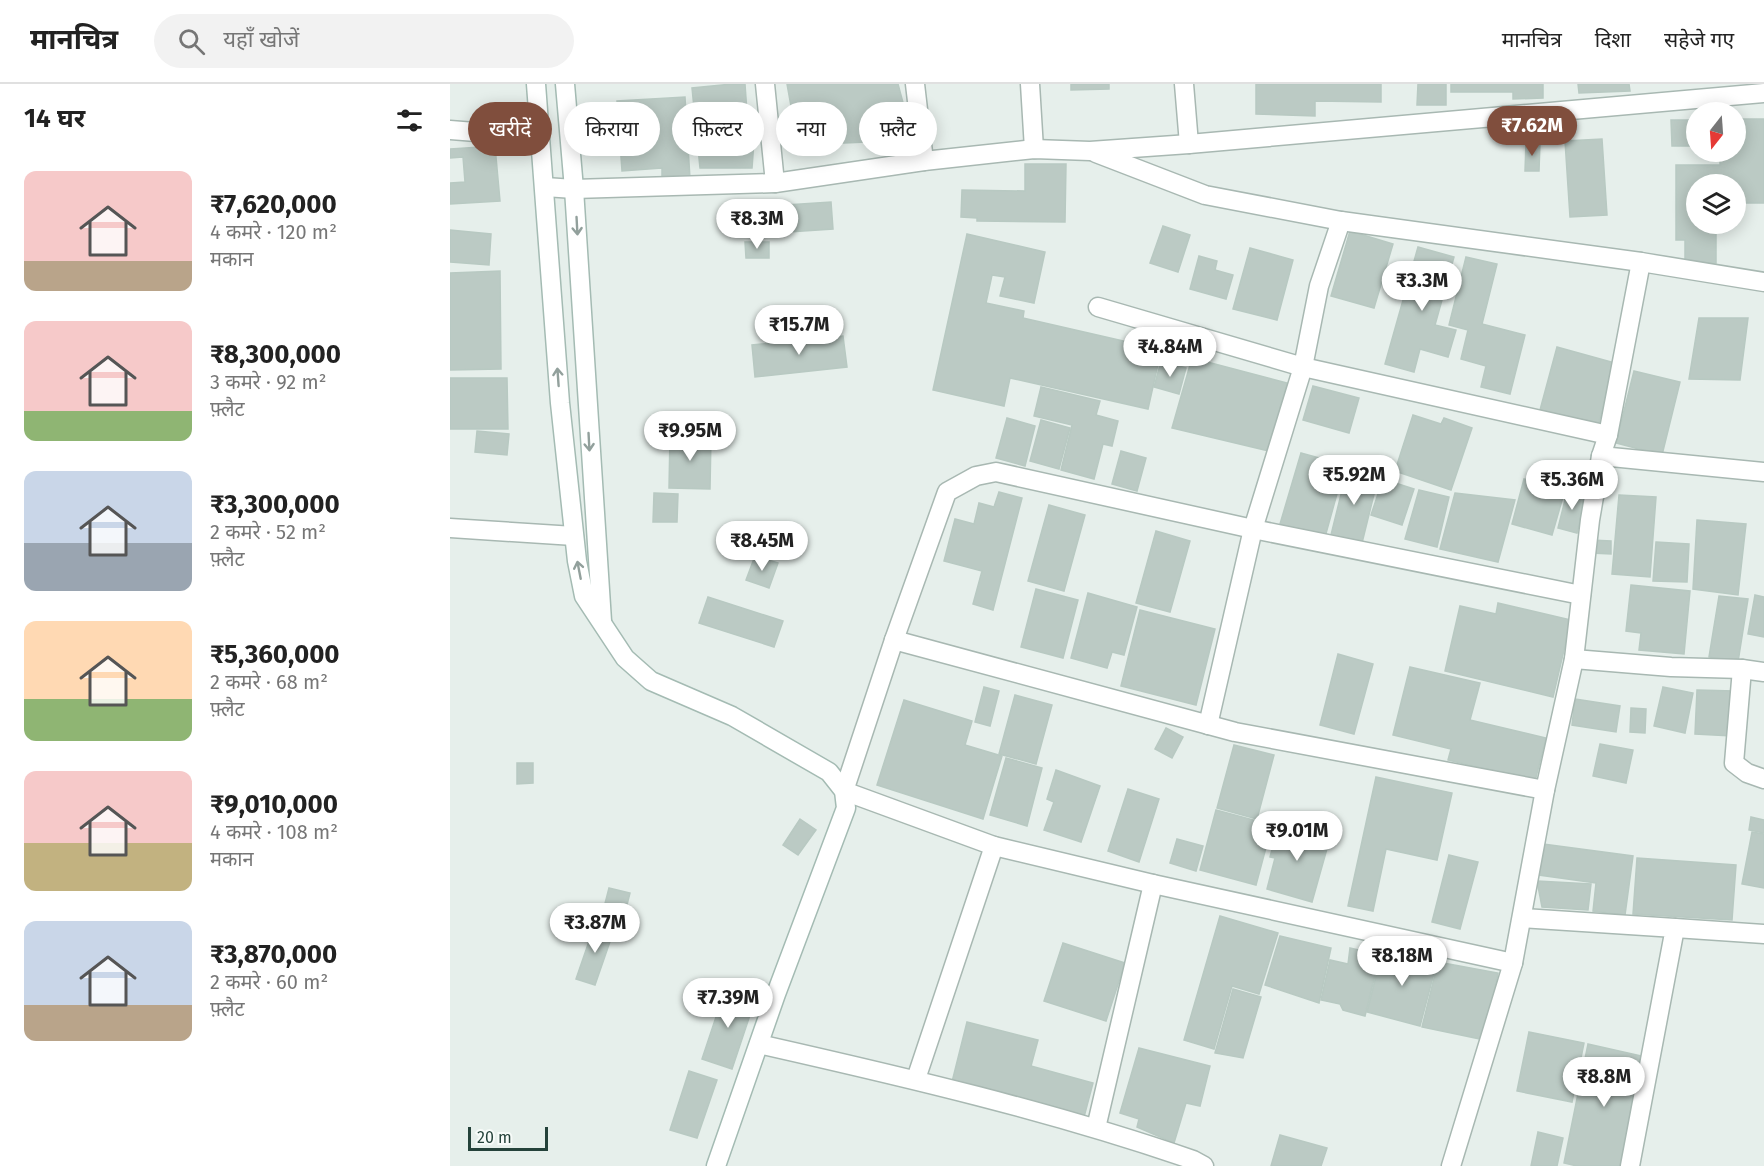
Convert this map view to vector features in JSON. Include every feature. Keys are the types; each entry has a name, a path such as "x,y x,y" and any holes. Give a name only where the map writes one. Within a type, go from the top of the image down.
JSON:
{"street":[{"path":"536,84 537,102"},
{"path":"565,84 602,623"},
{"path":"765,84 776,183"},
{"path":"915,84 924,161"},
{"path":"1030,84 1034,148"},
{"path":"1184,84 1190,144"},
{"path":"545,187 574,189 776,183 924,161 1034,148 1090,151 1190,144 1764,93"},
{"path":"450,130 468,131"},
{"path":"1090,151 1205,195 1341,221 1641,262 1764,282"},
{"path":"542,156 560,403 577,561 584,596 625,658 651,681 742,722 830,772 844,791 994,846 1153,884 1512,963"},
{"path":"1208,725 1253,529 1303,367 1319,286 1341,221"},
{"path":"1451,1166 1512,963 1522,918 1545,790 1574,659 1601,456 1608,435 1641,262"},
{"path":"1098,307 1303,367 1608,435"},
{"path":"1601,456 1764,472"},
{"path":"716,1166 846,808 844,791 894,640 947,492 976,476 996,472 1253,529 1581,595"},
{"path":"450,528 574,536"},
{"path":"894,640 1234,732 1545,790"},
{"path":"1574,659 1764,672"},
{"path":"1742,669 1734,763 1747,774 1764,779"},
{"path":"916,1079 994,846"},
{"path":"1096,1128 1153,884"},
{"path":"1522,918 1764,934"},
{"path":"1630,1166 1675,928"},
{"path":"759,1044 916,1079 1096,1128 1193,1160 1204,1166"}],"building":[{"path":"745,84 746,102 693,102 692,88"},
{"path":"787,84 898,84 903,102 859,102 859,142 847,143 847,102 790,102"},
{"path":"1071,84 1109,84 1109,89 1071,90"},
{"path":"1256,84 1381,84 1381,102 1315,101 1315,116 1256,114"},
{"path":"1418,84 1446,84 1446,105 1417,105"},
{"path":"1451,84 1543,84 1543,98 1513,99 1513,92 1451,92"},
{"path":"1578,84 1629,84 1630,91 1579,93"},
{"path":"685,97 685,102 672,102 672,156 689,156 690,179 662,181 662,168 622,171 621,156 660,156 660,102 617,101"},
{"path":"1746,119 1764,119 1764,203 1746,203 1746,174 1686,174 1686,234 1716,234 1716,263 1685,264 1685,240 1676,240 1676,165 1720,165 1720,162 1746,162"},
{"path":"1671,120 1686,120 1686,146 1672,146"},
{"path":"1602,139 1607,215 1570,217 1565,141"},
{"path":"1526,143 1540,143 1539,171 1525,171"},
{"path":"468,148 468,156 496,156 500,201 450,204 450,183 465,182 463,157 450,158 450,149"},
{"path":"699,156 753,156 752,168 700,168"},
{"path":"1025,164 1066,164 1065,222 977,221 977,218 961,217 962,190 1025,191"},
{"path":"831,202 833,229 741,235 738,208"},
{"path":"1163,226 1190,235 1178,272 1150,263"},
{"path":"450,230 491,234 489,265 450,262"},
{"path":"1350,231 1393,244 1374,308 1331,296"},
{"path":"967,234 1045,252 1034,303 1000,296 1005,277 992,275 986,303 1024,311 1023,318 1132,343 1133,335 1163,342 1148,409 1010,378 1004,406 933,390"},
{"path":"745,242 769,242 769,258 746,258"},
{"path":"1418,247 1454,257 1435,325 1456,330 1448,357 1420,349 1414,372 1385,364"},
{"path":"1250,248 1293,260 1277,320 1233,309"},
{"path":"1199,256 1217,261 1215,270 1233,275 1226,299 1190,289"},
{"path":"1466,257 1497,264 1482,324 1525,335 1510,394 1481,387 1486,366 1461,359 1468,330 1449,325"},
{"path":"500,271 501,369 450,370 450,273"},
{"path":"1699,318 1748,318 1740,380 1689,379"},
{"path":"843,336 847,367 755,377 752,345"},
{"path":"1557,347 1615,363 1598,426 1540,410"},
{"path":"1192,358 1287,383 1269,451 1172,428"},
{"path":"1161,361 1186,368 1179,394 1154,387"},
{"path":"1634,371 1680,382 1662,455 1616,443"},
{"path":"450,378 507,378 508,429 450,429"},
{"path":"1313,386 1359,398 1349,433 1303,420"},
{"path":"1041,387 1100,401 1096,415 1118,421 1112,446 1103,444 1094,479 1061,470 1072,425 1034,416"},
{"path":"1413,415 1441,424 1444,418 1472,428 1451,490 1395,471"},
{"path":"1007,418 1035,426 1025,466 996,458"},
{"path":"1041,420 1070,428 1059,469 1030,461"},
{"path":"477,431 509,434 507,455 475,452"},
{"path":"670,436 711,437 710,489 669,488"},
{"path":"1121,451 1146,458 1137,491 1112,484"},
{"path":"1301,453 1345,465 1325,537 1280,524"},
{"path":"1348,466 1379,474 1361,547 1330,539"},
{"path":"1383,479 1414,489 1402,525 1371,515"},
{"path":"1524,479 1565,490 1552,535 1512,524"},
{"path":"1568,488 1587,494 1577,533 1558,528"},
{"path":"1419,490 1449,497 1437,547 1405,539"},
{"path":"999,492 1022,498 993,610 973,604 982,571 944,561 955,519 974,524 979,503 994,507"},
{"path":"654,493 678,494 677,522 653,522"},
{"path":"1455,493 1515,500 1498,562 1440,549"},
{"path":"1619,495 1656,497 1650,577 1612,574"},
{"path":"1049,505 1085,515 1064,591 1028,581"},
{"path":"1697,520 1746,524 1738,595 1693,589"},
{"path":"1156,531 1190,541 1170,612 1136,603"},
{"path":"1591,540 1611,541 1611,554 1591,553"},
{"path":"1656,542 1689,544 1687,582 1653,581"},
{"path":"755,556 778,563 769,588 746,580"},
{"path":"1631,585 1690,591 1684,654 1639,650 1641,633 1626,631"},
{"path":"1036,589 1078,600 1063,658 1021,647"},
{"path":"1088,593 1137,607 1124,655 1112,652 1107,668 1071,658"},
{"path":"1755,595 1764,597 1764,637 1748,634"},
{"path":"1719,596 1748,599 1738,662 1709,657"},
{"path":"708,597 783,621 774,647 699,623"},
{"path":"1498,603 1571,620 1553,697 1445,671 1460,606 1496,614"},
{"path":"1140,610 1215,629 1196,705 1121,686"},
{"path":"1338,654 1373,664 1354,734 1320,725"},
{"path":"1410,667 1480,683 1470,720 1546,738 1535,781 1448,760 1451,749 1393,735"},
{"path":"984,687 999,691 990,726 975,722"},
{"path":"1663,687 1693,693 1685,733 1654,726"},
{"path":"1697,690 1734,691 1732,736 1695,734"},
{"path":"1015,695 1052,705 1036,764 999,754"},
{"path":"1575,699 1620,706 1616,732 1572,725"},
{"path":"904,700 972,721 965,745 1002,756 983,819 877,785"},
{"path":"1631,708 1646,709 1645,733 1630,732"},
{"path":"1166,728 1183,737 1172,758 1155,749"},
{"path":"1600,744 1633,750 1626,783 1593,776"},
{"path":"1234,745 1274,755 1257,819 1217,808"},
{"path":"1006,758 1042,768 1027,826 990,815"},
{"path":"517,763 533,763 533,783 517,784"},
{"path":"1056,770 1100,786 1081,842 1044,830 1054,802 1047,799"},
{"path":"1376,777 1452,793 1437,860 1386,849 1373,911 1348,906"},
{"path":"1128,789 1159,799 1139,862 1108,851"},
{"path":"1216,810 1272,825 1256,885 1200,870"},
{"path":"1751,817 1764,820 1764,833 1749,830"},
{"path":"800,819 816,830 798,855 783,845"},
{"path":"1279,823 1330,838 1312,902 1267,889 1275,858 1270,857"},
{"path":"1752,832 1764,834 1764,888 1742,884"},
{"path":"1177,839 1203,846 1196,871 1170,863"},
{"path":"1543,844 1633,856 1625,915 1593,911 1596,883 1539,875"},
{"path":"1449,855 1478,862 1460,929 1432,922"},
{"path":"1637,858 1736,865 1732,920 1633,914"},
{"path":"1537,881 1591,884 1588,910 1542,907"},
{"path":"609,888 630,893 622,924 601,919"},
{"path":"1220,916 1278,933 1259,994 1232,986 1214,1049 1184,1040"},
{"path":"595,924 614,930 595,985 576,979"},
{"path":"1280,936 1331,948 1319,1003 1265,985"},
{"path":"1063,943 1125,963 1106,1021 1044,1001"},
{"path":"1350,948 1380,955 1365,1016 1343,1010 1340,1004 1321,1000 1330,960 1348,964"},
{"path":"1383,948 1437,962 1420,1026 1367,1012"},
{"path":"1438,962 1498,973 1485,1040 1422,1027"},
{"path":"1233,989 1261,997 1243,1058 1215,1053"},
{"path":"725,990 755,1000 732,1069 702,1059"},
{"path":"967,1022 1038,1040 1031,1066 1093,1083 1084,1117 952,1082"},
{"path":"1529,1032 1584,1043 1572,1102 1517,1091"},
{"path":"1588,1044 1646,1057 1621,1166 1577,1166 1564,1163"},
{"path":"1139,1048 1210,1066 1200,1106 1186,1103 1174,1143 1137,1127 1139,1119 1120,1113"},
{"path":"689,1071 717,1080 697,1138 670,1130"},
{"path":"1538,1132 1563,1138 1557,1166 1531,1166"},
{"path":"1280,1135 1327,1148 1321,1166 1271,1166"}]}
